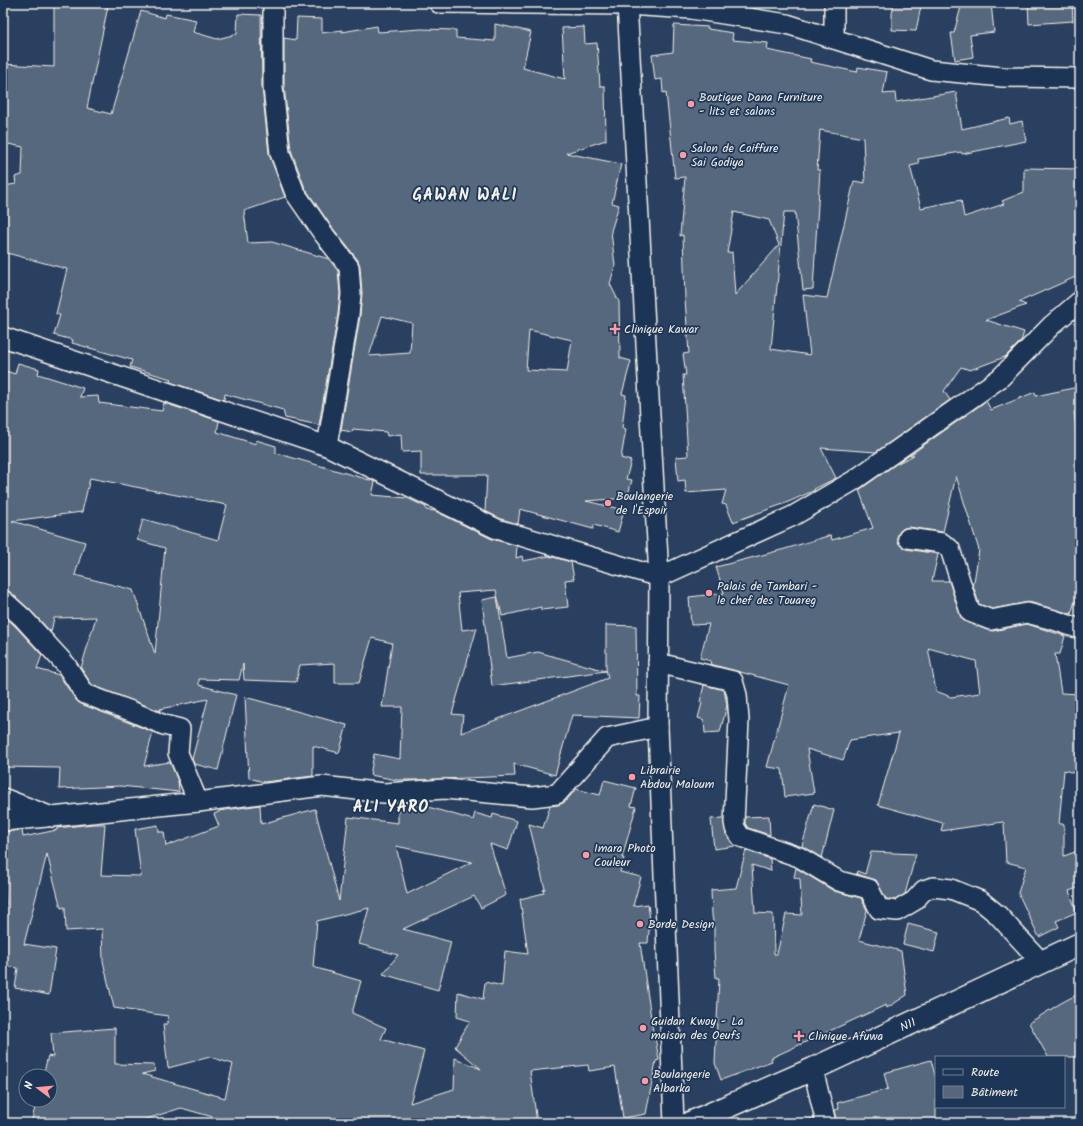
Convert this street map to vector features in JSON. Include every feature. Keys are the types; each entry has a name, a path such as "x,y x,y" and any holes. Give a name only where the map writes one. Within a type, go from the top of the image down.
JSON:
{"main road":[{"name":"N11","path":"690,1123 813,1070 1080,944"}],"street":[{"path":"273,3 272,87 280,153 295,193 349,267 351,294 349,315 327,446"},
{"path":"439,3 627,4 691,9 787,24 931,70 1003,77 1080,78"},
{"path":"834,3 834,39"},
{"path":"627,4 659,577 658,727 674,1123"},
{"path":"3,337 327,446 497,529 659,577 793,516 853,481 1000,378 1052,325 1080,301"},
{"path":"908,538 942,543 950,549 970,612 991,620 1027,613 1080,629"},
{"path":"3,600 23,618 66,665 85,694 131,710 164,725 180,729 178,753 198,802"},
{"path":"658,663 699,672 733,682 737,696 739,720 734,822 735,828 741,837 799,857 839,881 869,890 879,909 897,911 914,901 924,890 933,887 951,889 981,901 998,916 1041,962"},
{"path":"3,822 198,802 322,786 384,793 445,789 532,797 557,794 607,738 658,727"},
{"path":"3,798 52,817"},
{"path":"813,1070 826,1123"}],"building":[{"path":"54,3 93,3 108,6 87,108 111,114 141,11 165,18 166,14 196,20 193,32 217,39 237,34 238,14 261,15 262,87 269,154 285,197 244,211 248,243 272,242 329,259 338,271 340,294 338,314 319,425 285,418 283,410 225,394 224,400 170,382 171,379 130,367 132,360 72,343 73,340 54,335 60,315 56,314 67,269 3,252 3,186 16,184 15,177 22,175 23,147 3,143 3,64 54,67"},
{"path":"894,3 907,3 921,6 916,31 892,30"},
{"path":"962,3 991,3 994,32 970,35 973,57 955,60 951,33 954,33"},
{"path":"1028,3 1072,3 1073,21 1029,24"},
{"path":"297,18 322,19 322,33 342,30 342,32 377,26 378,32 421,29 456,30 456,38 495,41 495,24 531,32 523,68 565,79 562,28 584,27 585,44 597,43 600,86 605,86 606,140 566,153 621,164 612,203 619,205 611,231 615,266 610,284 619,302 620,358 631,361 622,394 626,395 622,428 626,429 621,458 631,461 626,479 632,480 627,498 586,501 624,510 618,532 594,525 593,529 520,509 518,524 501,519 485,511 487,475 421,475 421,451 402,452 401,434 387,436 386,432 353,429 352,432 341,430 360,316 362,293 360,266 358,260 331,226 305,188 291,150 284,86 284,38 296,40","holes":["382,316 412,323 410,353 369,356","529,330 572,340 567,372 526,370"]},
{"path":"674,25 708,27 708,29 733,33 732,40 768,43 767,50 811,59 810,62 857,72 858,67 887,72 883,94 895,93 896,102 956,92 962,129 1009,118 1010,124 1022,121 1026,141 962,154 961,152 918,159 919,164 910,166 921,208 961,200 964,217 1004,204 1002,201 1024,192 1024,168 1080,169 1080,275 1019,302 1026,305 986,320 1024,332 1021,341 1005,357 970,370 961,367 944,391 950,400 876,452 821,448 836,478 814,489 815,490 786,503 733,522 726,505 722,504 726,490 686,493 685,480 678,481 676,457 688,456 683,375 686,375 683,354 689,353 685,299 683,235 680,236 685,177 675,178 666,92 663,93 662,79 655,80 652,55 673,52","holes":["820,130 863,138 865,183 854,181 827,298 803,295 810,355 771,349 784,212 795,212 803,290 813,289 820,170 817,170","734,212 769,220 779,245 735,295 732,252 727,253"]},
{"path":"18,363 39,369 38,374 83,388 80,397 98,396 99,403 162,411 164,403 219,421 217,432 256,444 256,440 276,446 276,453 373,481 375,482 372,495 407,498 426,507 426,510 435,511 492,539 517,546 516,558 522,556 523,561 549,556 571,562 574,579 565,580 568,607 541,610 541,607 502,616 496,590 458,593 462,630 477,628 452,714 463,715 461,733 608,678 606,669 606,625 636,626 637,696 640,696 639,718 572,715 555,775 514,764 515,776 397,780 370,775 374,754 400,759 402,707 382,707 392,643 372,638 359,683 335,683 335,663 300,665 296,682 244,680 243,664 239,680 199,679 199,685 236,695 218,770 194,764 192,759 208,699 160,709 160,711 92,685 81,668 96,617 54,618 51,632 10,592 3,589 3,370 15,374","holes":["90,478 227,505 218,540 143,519 137,540 165,548 155,654 133,590 75,575 85,542 12,521 82,512"]},
{"path":"1078,387 1080,411 1074,412 1078,446 1080,446 1080,591 1079,602 1075,601 1071,614 1029,602 992,609 979,604 972,582 974,582 979,550 956,476 943,532 909,527 900,531 897,537 898,542 906,549 938,554 932,581 949,581 960,615 966,622 993,631 1027,624 1065,636 1060,654 1055,654 1061,693 1080,694 1080,775 1064,770 1059,824 1064,824 1064,856 1080,850 1080,887 1069,891 1077,912 1056,921 1059,927 1039,937 1018,893 1026,867 1006,862 1003,822 941,831 943,823 878,805 899,733 850,740 843,760 807,749 814,793 785,797 782,769 767,767 789,685 710,664 711,661 700,658 709,624 691,625 689,597 724,593 716,567 831,535 832,540 873,528 859,490 896,464 914,455 910,455 986,401 991,410 1035,392 1036,396","holes":["928,648 976,661 980,693 951,697 936,691"]},
{"path":"497,597 507,658 538,652 606,671 492,686 482,600"},
{"path":"3,615 42,655 37,669 59,675 76,700 81,704 153,732 144,766 170,762 178,781 179,792 120,786 59,789 60,768 3,767"},
{"path":"704,685 724,690 727,705 720,732 705,733 704,720 698,718 702,703 700,702"},
{"path":"245,697 347,725 339,753 313,746 313,776 264,782 249,778"},
{"path":"604,780 636,788 631,806 636,807 622,858 624,858 620,872 641,877 633,906 648,904 651,929 649,930 648,943 640,943 654,1038 655,1037 659,1060 656,1061 646,1114 623,1118 615,1067 589,1071 588,1065 530,1071 537,1123 220,1123 220,1119 181,1108 134,1123 31,1123 35,1108 58,1108 58,1068 45,1068 48,1056 53,1057 51,1033 115,1028 115,1064 154,1065 155,1071 142,1074 225,1098 233,1064 210,1057 168,1068 163,1024 167,1024 168,1016 114,1008 103,961 102,929 66,931 65,907 61,908 47,854 24,944 56,949 49,995 15,988 18,968 3,966 3,914 6,904 3,871 3,832 22,830 23,837 57,830 57,828 105,824 101,875 141,876 135,829 158,825 159,832 164,832 166,846 219,826 214,814 219,811 260,805 261,824 315,809 339,901 348,817 398,823 398,803 411,802 473,820 475,813 492,818 493,814 517,821 508,850 490,844 506,895 481,908 474,896 403,929 451,942 438,990 383,974 398,955 359,944 369,908 317,921 313,967 361,981 352,1013 386,1028 381,1039 424,1051 410,1103 454,1089 455,1058 481,1069 455,1047 470,1021 457,1017 458,992 483,999 485,982 502,986 505,951 528,954 520,899 544,893 543,890 545,889 529,824 543,828 550,806 565,802 576,789 600,795","holes":["396,846 472,862 407,894"]},
{"path":"814,804 834,810 822,858 802,846"},
{"path":"769,816 770,835 748,828 745,824 745,817"},
{"path":"723,818 726,834 736,846 714,849 711,819"},
{"path":"746,850 770,859 771,871 752,865 755,913 773,914 774,954 777,954 786,914 802,915 800,879 794,877 796,868 834,891 861,898 867,910 859,940 901,951 907,995 887,1008 886,1005 771,1058 772,1061 721,1080 715,1063 719,978 716,978 711,890 736,888"},
{"path":"871,852 916,854 905,894 895,900 886,899 876,880 856,874 857,871 865,874"},
{"path":"908,924 939,932 934,952 903,944"},
{"path":"1080,993 1079,1057 1047,1056 1029,1023"},
{"path":"931,1060 935,1075 936,1123 837,1123 834,1110 839,1109 837,1103 888,1089 884,1073"},
{"path":"813,1118 815,1123 805,1123 805,1121"}],"place":[{"name":"Boutique Dana Furniture - lits et salons","path":"691,104"},
{"name":"Salon de Coiffure Sai Godiya","path":"683,155"},
{"name":"Clinique Kawar","path":"615,329"},
{"name":"Boulangerie de l'Espoir","path":"608,503"},
{"name":"Palais de Tambari - le chef des Touareg","path":"709,593"},
{"name":"Librairie Abdou Maloum","path":"632,777"},
{"name":"Imara Photo Couleur","path":"586,855"},
{"name":"Borde Design","path":"640,924"},
{"name":"Guidan Kwoy - La maison des Oeufs","path":"643,1028"},
{"name":"Clinique Afuwa","path":"799,1036"},
{"name":"Boulangerie Albarka","path":"645,1081"}],"district":[{"name":"GAWAN WALI","path":"465,194"},
{"name":"ALI YARO","path":"391,806"}]}
